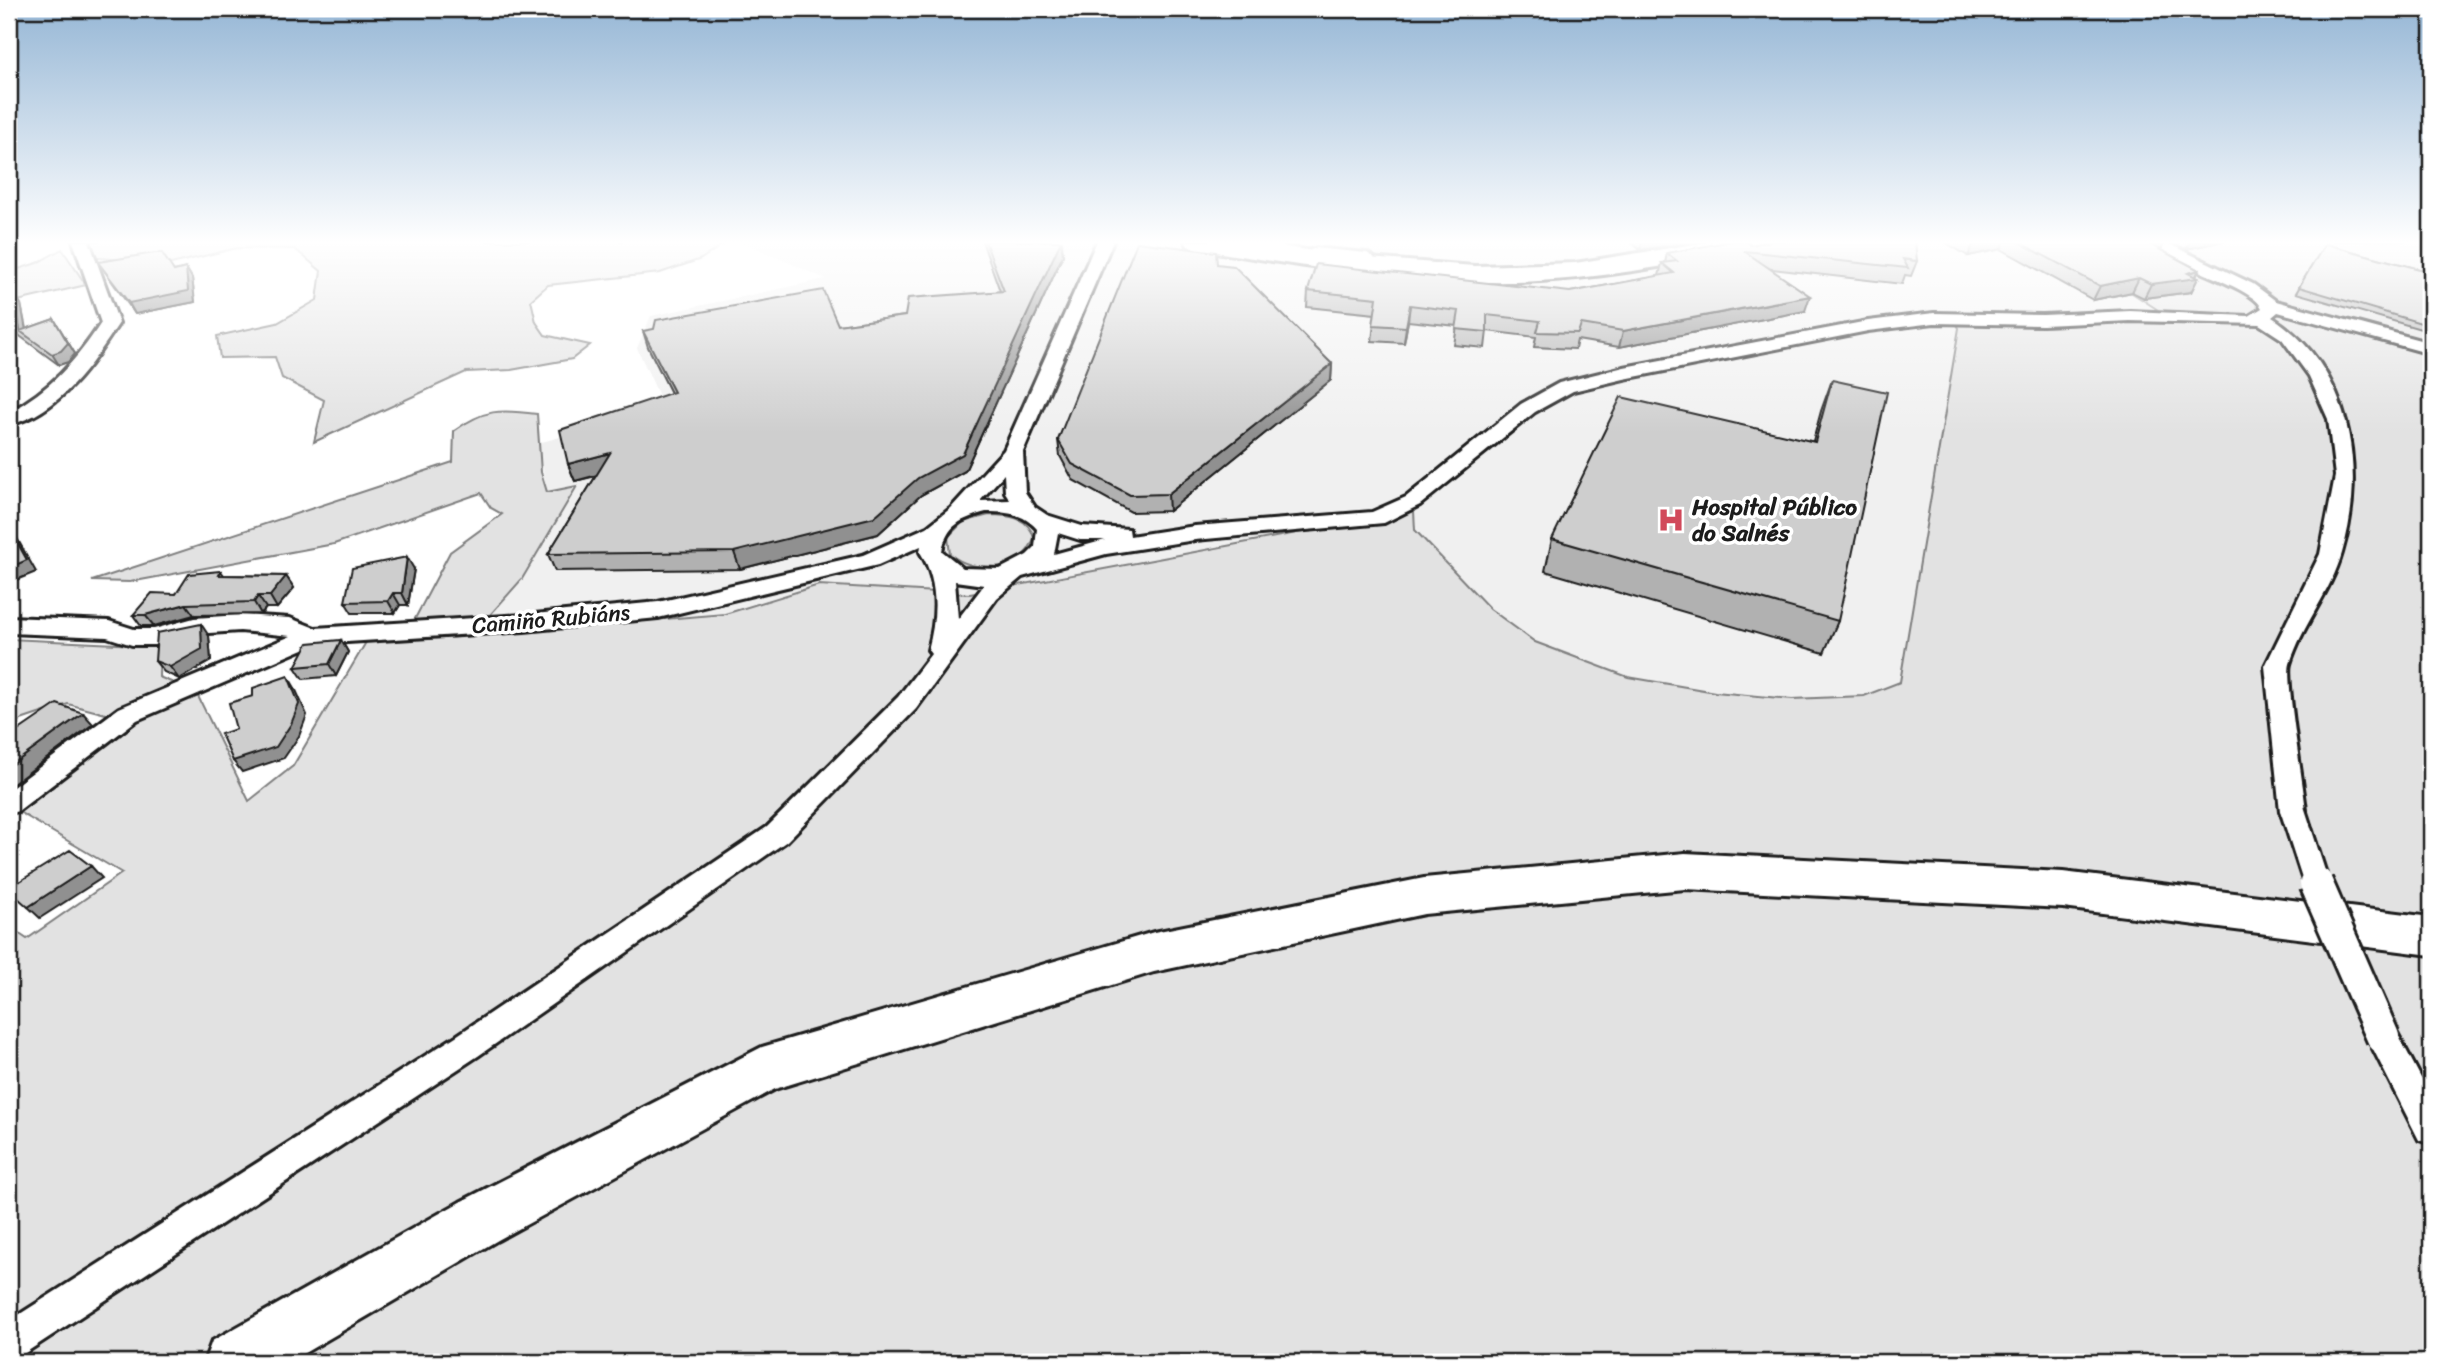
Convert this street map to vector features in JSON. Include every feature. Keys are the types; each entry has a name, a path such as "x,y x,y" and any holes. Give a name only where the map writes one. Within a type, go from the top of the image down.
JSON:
{"main road":[{"path":"233,1362 478,1221 762,1070 1154,952 1424,896 1685,871 2063,890 2431,936"}],"street":[{"path":"9,419 56,394 76,374 110,323 104,305"},
{"path":"786,580 870,560 935,532 958,513 1013,452 1077,305"},
{"path":"2260,305 2288,335 2318,376 2338,419 2345,475 2331,554 2277,666 2292,811 2323,904 2384,1037 2431,1129"},
{"path":"786,580 894,564 938,563 972,578 1020,571 1105,547 1195,533 1376,518 1413,501 1528,408 1566,387 1868,326 1934,318 2043,320 2130,316 2242,321 2265,311 2431,349"},
{"path":"9,1342 467,1046 778,834 907,703 938,657 989,593 1046,549 1049,539 1035,515 1015,492 1013,452"},
{"path":"958,513 986,506 1035,515 1080,533 1195,533"},
{"path":"935,532 931,552 946,586 946,621 938,657"},
{"name":"Camiño Rubiáns","path":"312,636 524,623 658,610 786,580"},
{"path":"9,625 109,629 132,638 154,637 194,626 240,623 290,626 312,636"},
{"path":"9,804 128,714 312,636"}],"shaded area":[{"path":"308,305 532,305 536,322 545,335 590,345 572,359 511,370 466,372 314,442 324,400 282,378 275,357 220,358 217,336 277,323"},
{"path":"703,305 2291,305 2262,318 1947,326 1959,328 1900,682 1864,696 1792,699 1715,692 1628,677 1535,642 1490,609 1415,530 1414,511 1489,442 1376,518 970,594 819,585 725,614 482,634 481,626 522,579 576,487 547,492 538,443 665,409 637,348 651,316"},
{"path":"2150,305 2431,305 2431,1362 9,1362 9,927 27,939 122,873 14,809 132,721 68,704 9,724 9,639 160,646 159,677 196,692 249,801 293,766 372,632 409,630 450,552 502,514 491,508 481,493 334,544 130,582 92,581 453,462 454,431 474,418 493,412 513,411 537,414 541,472 547,492 577,486 522,579 481,625 482,634 725,614 819,585 970,594 1414,511 1415,530 1490,609 1535,642 1628,677 1715,692 1792,699 1864,696 1900,682 1959,328 1957,325 2172,319"},
{"path":"989,515 1010,517 1023,521 1028,526 1034,538 1020,558 997,567 984,567 960,561 950,554 948,537 963,522"}],"building":[{"path":"9,305 16,305 20,331 9,323"},
{"path":"740,305 829,305 838,325 905,316 907,305 1032,305 963,454 918,478 874,517 734,552 548,554 610,453 568,464 560,430 674,392 643,331 654,329 656,320"},
{"path":"1112,305 1273,305 1332,364 1168,494 1130,495 1072,464 1058,440"},
{"path":"1376,305 1762,305 1623,331 1581,324 1578,333 1537,332 1540,321 1487,315 1487,332 1456,329 1459,311 1410,305 1406,327 1373,325"},
{"path":"2360,305 2431,305 2431,326"},
{"path":"54,319 68,343 61,351 52,354 20,331"},
{"path":"1832,380 1887,392 1838,621 1552,539 1621,397 1815,442"},
{"path":"9,528 27,560 9,568"},
{"path":"407,557 402,593 393,593 388,601 345,602 352,568"},
{"path":"221,571 219,575 286,576 270,596 258,596 254,602 186,604 145,615 133,615 152,593 176,594 189,574"},
{"path":"201,624 202,649 170,667 155,661 157,633"},
{"path":"341,640 329,664 295,667 308,643"},
{"path":"288,676 299,704 291,724 276,747 233,761 221,734 236,729 229,703 253,696 253,688"},
{"path":"57,704 83,713 9,767 9,737"},
{"path":"70,850 91,866 28,907 9,890 9,888"}],"place":[{"name":"Hospital Público do Salnés","path":"1671,520"}]}
